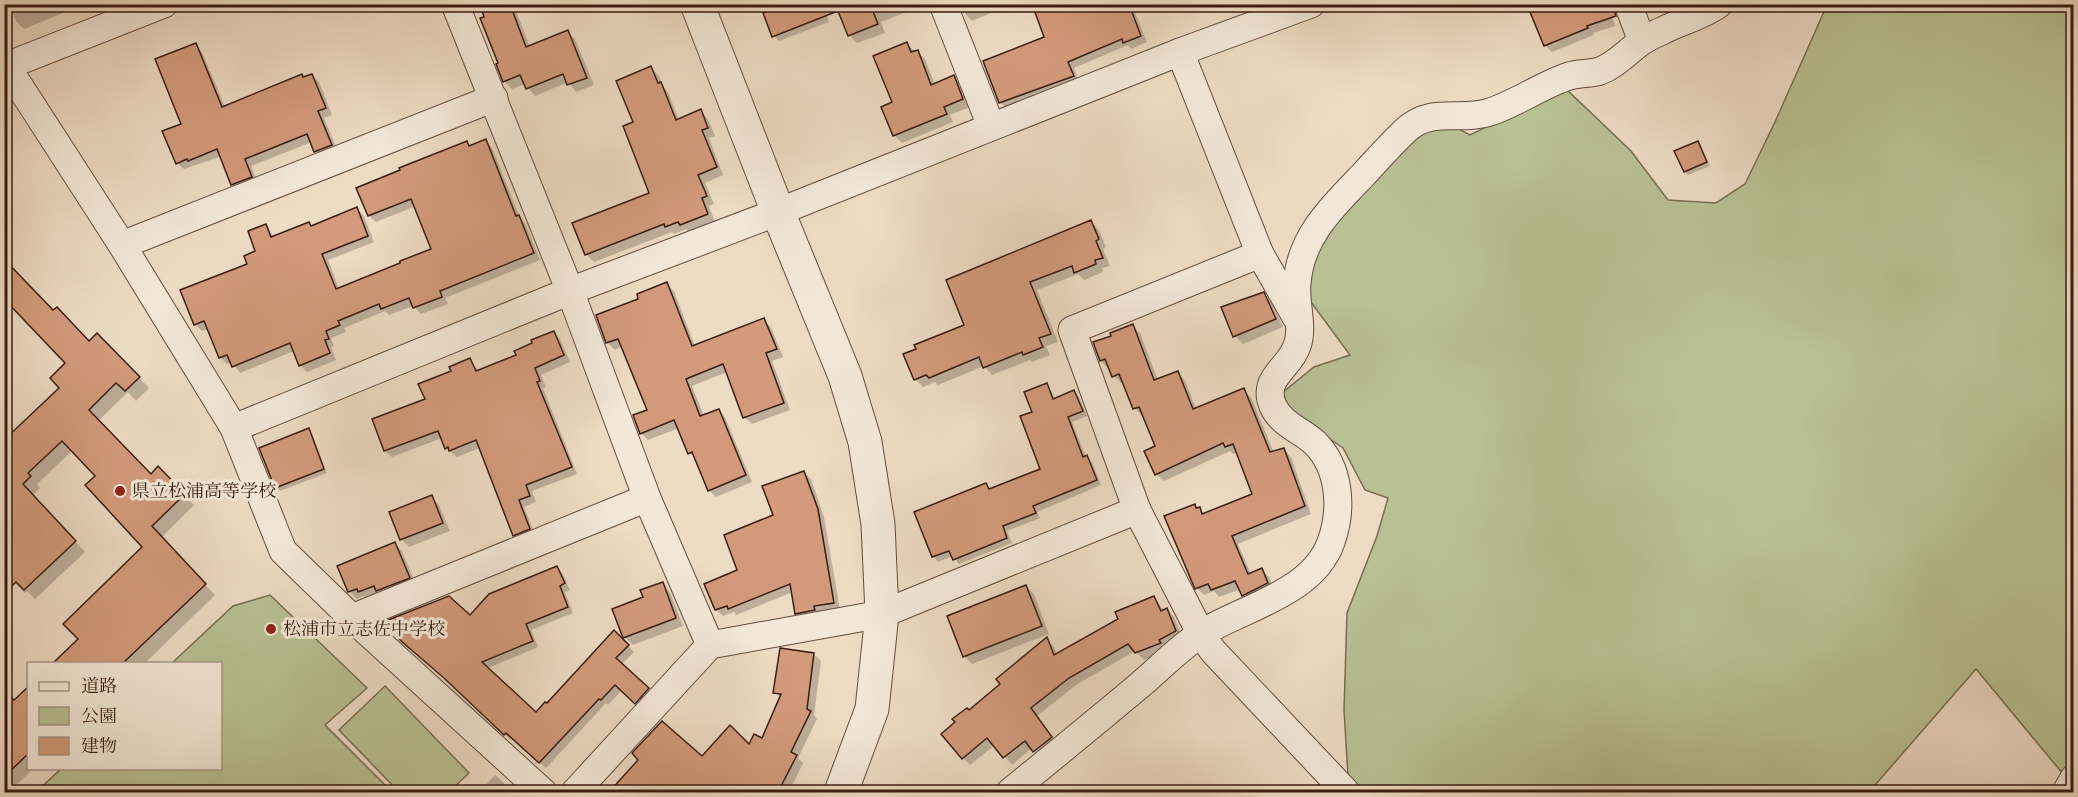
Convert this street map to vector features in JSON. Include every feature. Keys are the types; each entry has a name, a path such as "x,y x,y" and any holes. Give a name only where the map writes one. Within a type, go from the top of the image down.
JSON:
{"street":[{"path":"164,4 5,65 122,245 234,428 283,551 352,618 543,792"},
{"path":"455,4 570,291 647,498 710,645"},
{"path":"697,4 845,376 865,442 878,524 882,614 872,709 841,792"},
{"path":"943,4 991,126"},
{"path":"234,428 570,291 778,212 1180,51 1311,4"},
{"path":"1628,4 1642,41"},
{"path":"1010,792 1201,634 1289,589 1314,572 1331,543 1339,505 1328,459 1314,442 1282,419 1273,405 1269,389 1275,374 1287,362 1297,346 1299,322 1297,285 1302,256 1314,229 1344,194 1408,128 1422,120 1443,115 1487,114 1570,76 1600,71 1622,58 1642,41 1670,27 1701,16 1719,4"},
{"path":"1180,51 1260,254 1299,322"},
{"path":"122,245 494,98"},
{"path":"1260,254 1072,330 1137,510 1201,634 1213,651 1346,792"},
{"path":"352,618 647,498"},
{"path":"575,792 710,645 882,614 1137,510"},
{"path":"2067,792 2073,778"}],"green space":[{"path":"1827,5 2073,5 2073,786 1976,669 1869,792 1349,792 1344,710 1347,613 1377,536 1388,498 1365,490 1343,448 1291,413 1282,393 1314,367 1350,355 1308,298 1313,254 1336,212 1407,142 1446,122 1470,135 1565,88 1631,151 1668,200 1716,203 1745,184"},
{"path":"270,595 367,688 325,725 392,792 36,792 60,770 222,770 222,662 173,662 233,606"},
{"path":"385,686 469,773 449,792 399,792 339,730"}],"building":[{"path":"480,4 510,4 526,47 568,30 587,78 567,85 563,74 526,89 520,75 503,82 480,18 484,17"},
{"path":"785,4 870,4 878,24 848,36 838,11 772,37 763,13"},
{"path":"1032,4 1129,4 1141,36 1123,43 1122,39 1068,62 1074,76 999,103 983,61 1044,37"},
{"path":"1531,4 1613,4 1616,16 1587,26 1588,28 1544,46 1530,12 1534,11"},
{"path":"907,42 911,52 918,50 931,85 954,75 963,99 944,107 947,114 893,136 881,107 892,102 873,56"},
{"path":"196,43 222,107 302,74 303,77 312,74 326,108 318,111 332,145 314,152 307,134 245,159 252,177 231,185 217,149 176,164 162,131 181,124 155,59"},
{"path":"651,66 658,83 661,82 676,120 701,109 708,128 702,130 717,167 698,175 707,196 702,198 708,214 680,225 678,222 665,227 664,224 585,255 572,223 649,193 623,126 633,122 616,81"},
{"path":"486,139 516,216 519,215 534,253 440,291 442,297 413,308 409,298 381,309 379,304 338,321 340,325 326,331 329,339 325,340 330,353 299,366 290,343 232,367 227,355 219,358 204,321 194,325 180,290 247,264 244,256 255,251 248,231 266,224 271,237 309,222 311,226 357,207 368,236 322,254 336,289 431,249 411,199 368,216 356,188 467,141 469,146"},
{"path":"1698,141 1707,162 1684,172 1674,151"},
{"path":"1091,220 1099,239 1096,241 1103,258 1095,260 1096,264 1074,273 1072,266 1030,282 1051,334 1039,338 1043,347 1023,355 1022,352 983,368 979,357 929,378 926,375 914,380 903,354 916,349 914,345 964,325 946,280"},
{"path":"4,259 53,310 57,307 89,341 97,333 140,377 125,391 116,383 89,410 151,474 158,466 185,494 152,526 206,584 124,662 54,662 78,639 63,624 142,547 85,485 95,476 62,441 28,473 31,476 23,484 76,541 24,590 16,582 4,594 4,440 59,388 50,378 65,363 4,299"},
{"path":"667,282 692,346 764,318 777,349 766,353 784,403 743,418 723,364 686,379 700,416 719,409 746,475 708,491 692,452 688,454 674,420 640,434 633,415 647,410 618,339 606,343 596,315 638,299 637,294"},
{"path":"1264,292 1276,319 1233,337 1221,307"},
{"path":"1133,324 1154,380 1178,371 1193,409 1244,388 1270,452 1284,448 1305,506 1232,536 1248,574 1262,568 1268,583 1242,596 1235,581 1211,590 1208,584 1195,589 1164,516 1195,504 1196,508 1200,507 1202,514 1252,494 1233,444 1225,447 1223,443 1155,475 1144,451 1155,446 1139,407 1133,409 1119,374 1112,377 1105,359 1100,361 1093,342 1111,336 1110,333"},
{"path":"554,331 564,355 535,368 540,381 537,382 572,467 526,485 530,496 519,500 530,529 513,536 476,440 449,451 448,447 445,449 438,431 384,451 372,419 425,399 418,384 451,371 449,367 470,358 476,371 516,355 514,351 532,343 531,340"},
{"path":"1047,383 1053,399 1074,390 1083,411 1068,417 1083,457 1087,455 1097,480 1033,506 1036,513 1003,526 1007,538 953,560 949,551 932,557 914,512 986,483 989,489 1040,469 1020,416 1032,412 1024,392"},
{"path":"309,428 324,469 275,488 259,448"},
{"path":"804,471 818,509 834,603 814,606 815,610 795,614 790,584 728,609 727,606 715,610 704,584 737,570 724,535 773,515 762,486"},
{"path":"432,495 443,523 400,540 389,512"},
{"path":"395,542 410,578 376,591 374,586 358,592 357,589 348,592 337,566"},
{"path":"557,566 565,583 560,586 568,607 526,624 533,641 482,662 536,712 614,630 629,645 616,658 649,688 635,704 615,685 539,763 506,733 504,735 400,640 396,631 393,632 388,620 449,596 470,615 489,594"},
{"path":"663,582 676,618 623,638 612,609 643,597 640,590"},
{"path":"1026,585 1042,626 963,657 947,616"},
{"path":"1154,596 1161,611 1167,608 1176,631 1159,640 1161,643 1135,653 1128,644 1069,678 1031,708 1052,737 1033,752 1025,741 1003,758 987,738 962,759 941,734 955,722 952,719 967,708 969,710 1000,684 996,679 1047,637 1054,655 1118,619 1115,612"},
{"path":"780,648 814,653 807,709 811,711 791,752 797,755 778,792 609,792 638,760 632,753 662,721 702,756 730,725 749,744 754,734 762,738 781,694 773,693"},
{"path":"27,688 27,755 4,777 4,690 14,700"}],"place":[{"name":"県立松浦高等学校","path":"120,491"},
{"name":"松浦市立志佐中学校","path":"271,629"}]}
